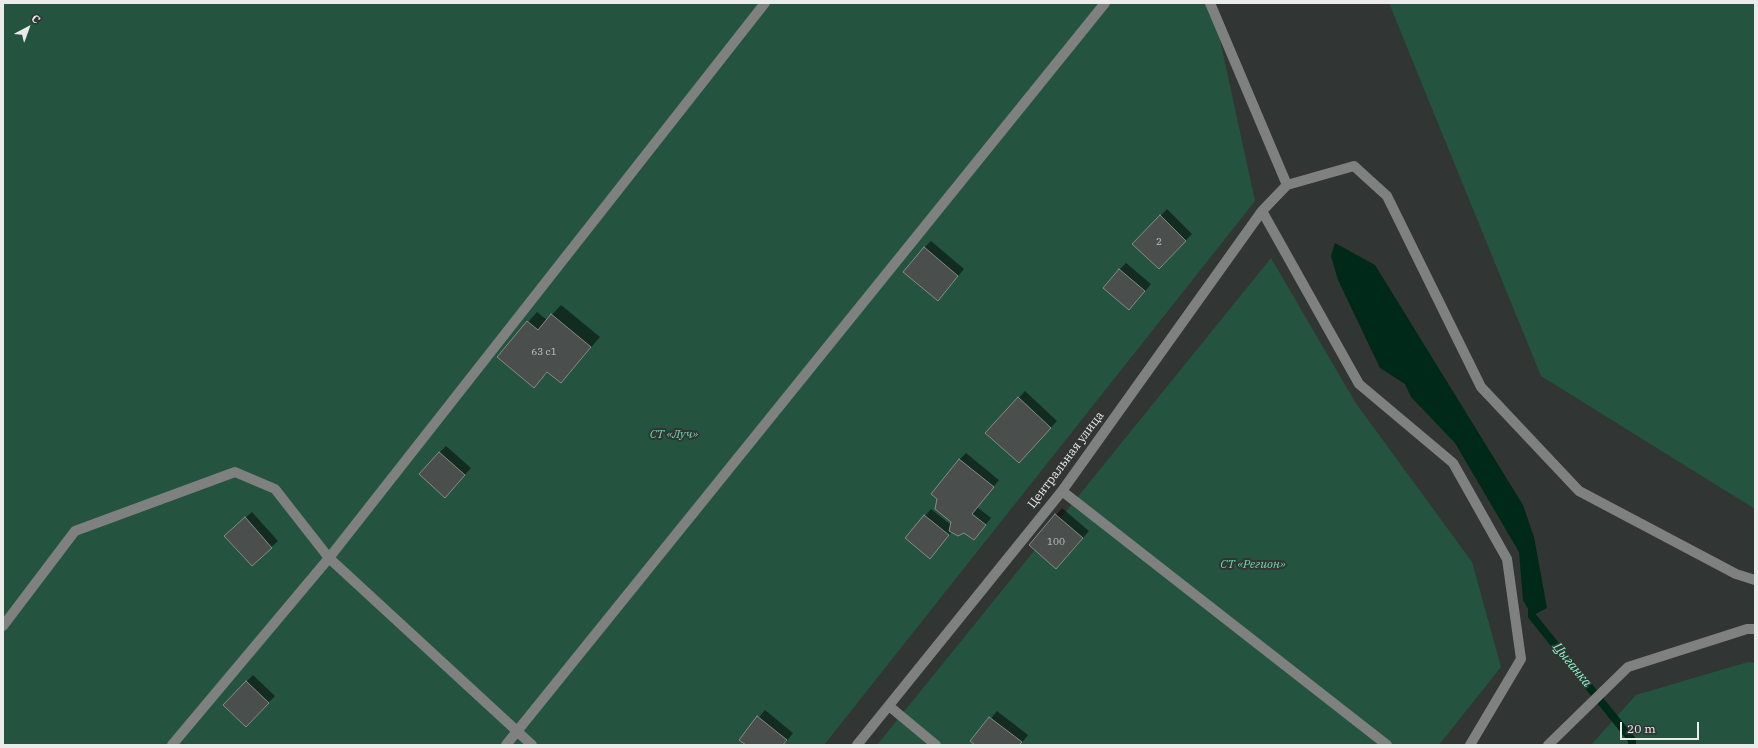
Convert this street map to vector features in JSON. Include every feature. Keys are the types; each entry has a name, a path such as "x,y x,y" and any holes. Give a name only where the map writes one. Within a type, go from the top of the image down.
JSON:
{"street":[{"path":"172,745 329,558 765,3"},
{"path":"506,745 1105,3"},
{"path":"1210,3 1286,185 1354,166 1387,196 1481,387 1579,491 1736,574 1755,580"},
{"name":"Центральная улица","path":"857,745 1062,491 1262,211 1286,185"},
{"path":"1262,211 1359,384 1453,463 1507,559 1521,659 1470,745"},
{"path":"3,626 75,531 235,472 275,489 329,558 516,732 532,745"},
{"path":"1062,491 1387,745"},
{"path":"1548,745 1628,667 1747,629 1755,629"},
{"path":"889,706 936,745"}],"green space":[{"name":"СТ «Луч»","path":"3,3 1212,3 1255,201 824,745 3,745"},
{"path":"1389,3 1755,3 1755,509 1541,376"},
{"name":"СТ «Регион»","path":"1271,258 1355,402 1472,562 1501,667 1439,745 877,745"},
{"path":"1748,662 1755,663 1755,745 1591,745 1636,695"}],"shaded area":[{"path":"1335,243 1375,265 1523,505 1534,537 1547,608 1532,616 1523,600 1519,552 1455,443 1411,397 1405,384 1380,368 1338,280 1331,256"}],"building":[{"path":"1160,215 1186,241 1159,269 1132,244"},
{"path":"924,247 958,276 938,301 903,272"},
{"path":"1119,269 1145,291 1129,310 1103,288"},
{"path":"551,314 591,347 561,383 547,372 534,388 497,357 527,321 538,330"},
{"path":"1018,397 1051,428 1019,463 985,433"},
{"path":"439,452 465,475 445,498 419,474"},
{"path":"959,459 994,487 972,514 986,525 974,540 964,533 958,536 949,531 951,522 935,509 937,499 931,494"},
{"path":"1055,514 1083,538 1056,569 1029,545"},
{"path":"924,515 949,535 930,559 905,538"},
{"path":"245,517 272,548 252,566 224,536"},
{"path":"246,681 269,703 246,727 223,705"},
{"path":"757,716 787,740 783,745 746,745 739,740"},
{"path":"989,717 1022,742 1019,745 975,745 970,741"}],"waterway":[{"name":"Цыганка","path":"1532,607 1532,616 1632,740 1632,745"}]}
